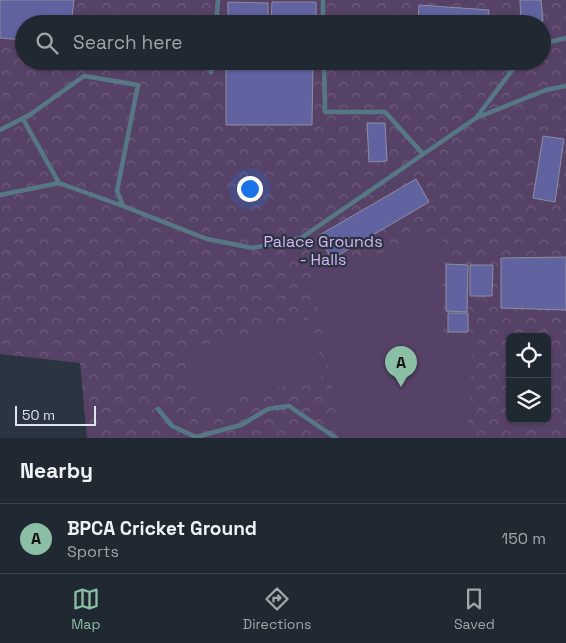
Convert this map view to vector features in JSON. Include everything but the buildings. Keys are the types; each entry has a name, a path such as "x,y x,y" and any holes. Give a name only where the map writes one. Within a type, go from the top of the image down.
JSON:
{"lane":[{"path":"217,15 218,0"},
{"path":"323,0 323,15"},
{"path":"551,42 566,38"},
{"path":"324,70 325,112 385,112 423,154"},
{"path":"476,118 512,70"},
{"path":"0,130 23,119 84,76 138,85 117,191 123,206"},
{"path":"0,195 59,184 123,206 207,239 253,248 301,238 476,118 546,90 566,86"},
{"path":"23,119 59,184"},
{"path":"158,409 172,426 196,437 241,425 268,409 289,406 336,438"}],"green space":[{"name":"Palace Grounds - Halls","path":"0,0 566,0 566,438 87,438 80,363 0,354"},
{"path":"428,234 443,235 443,335 473,336 467,438 341,438 313,280"},
{"path":"310,319 325,376 198,408 183,352"}],"place":[{"name":"BPCA Cricket Ground","path":"401,387"}]}
